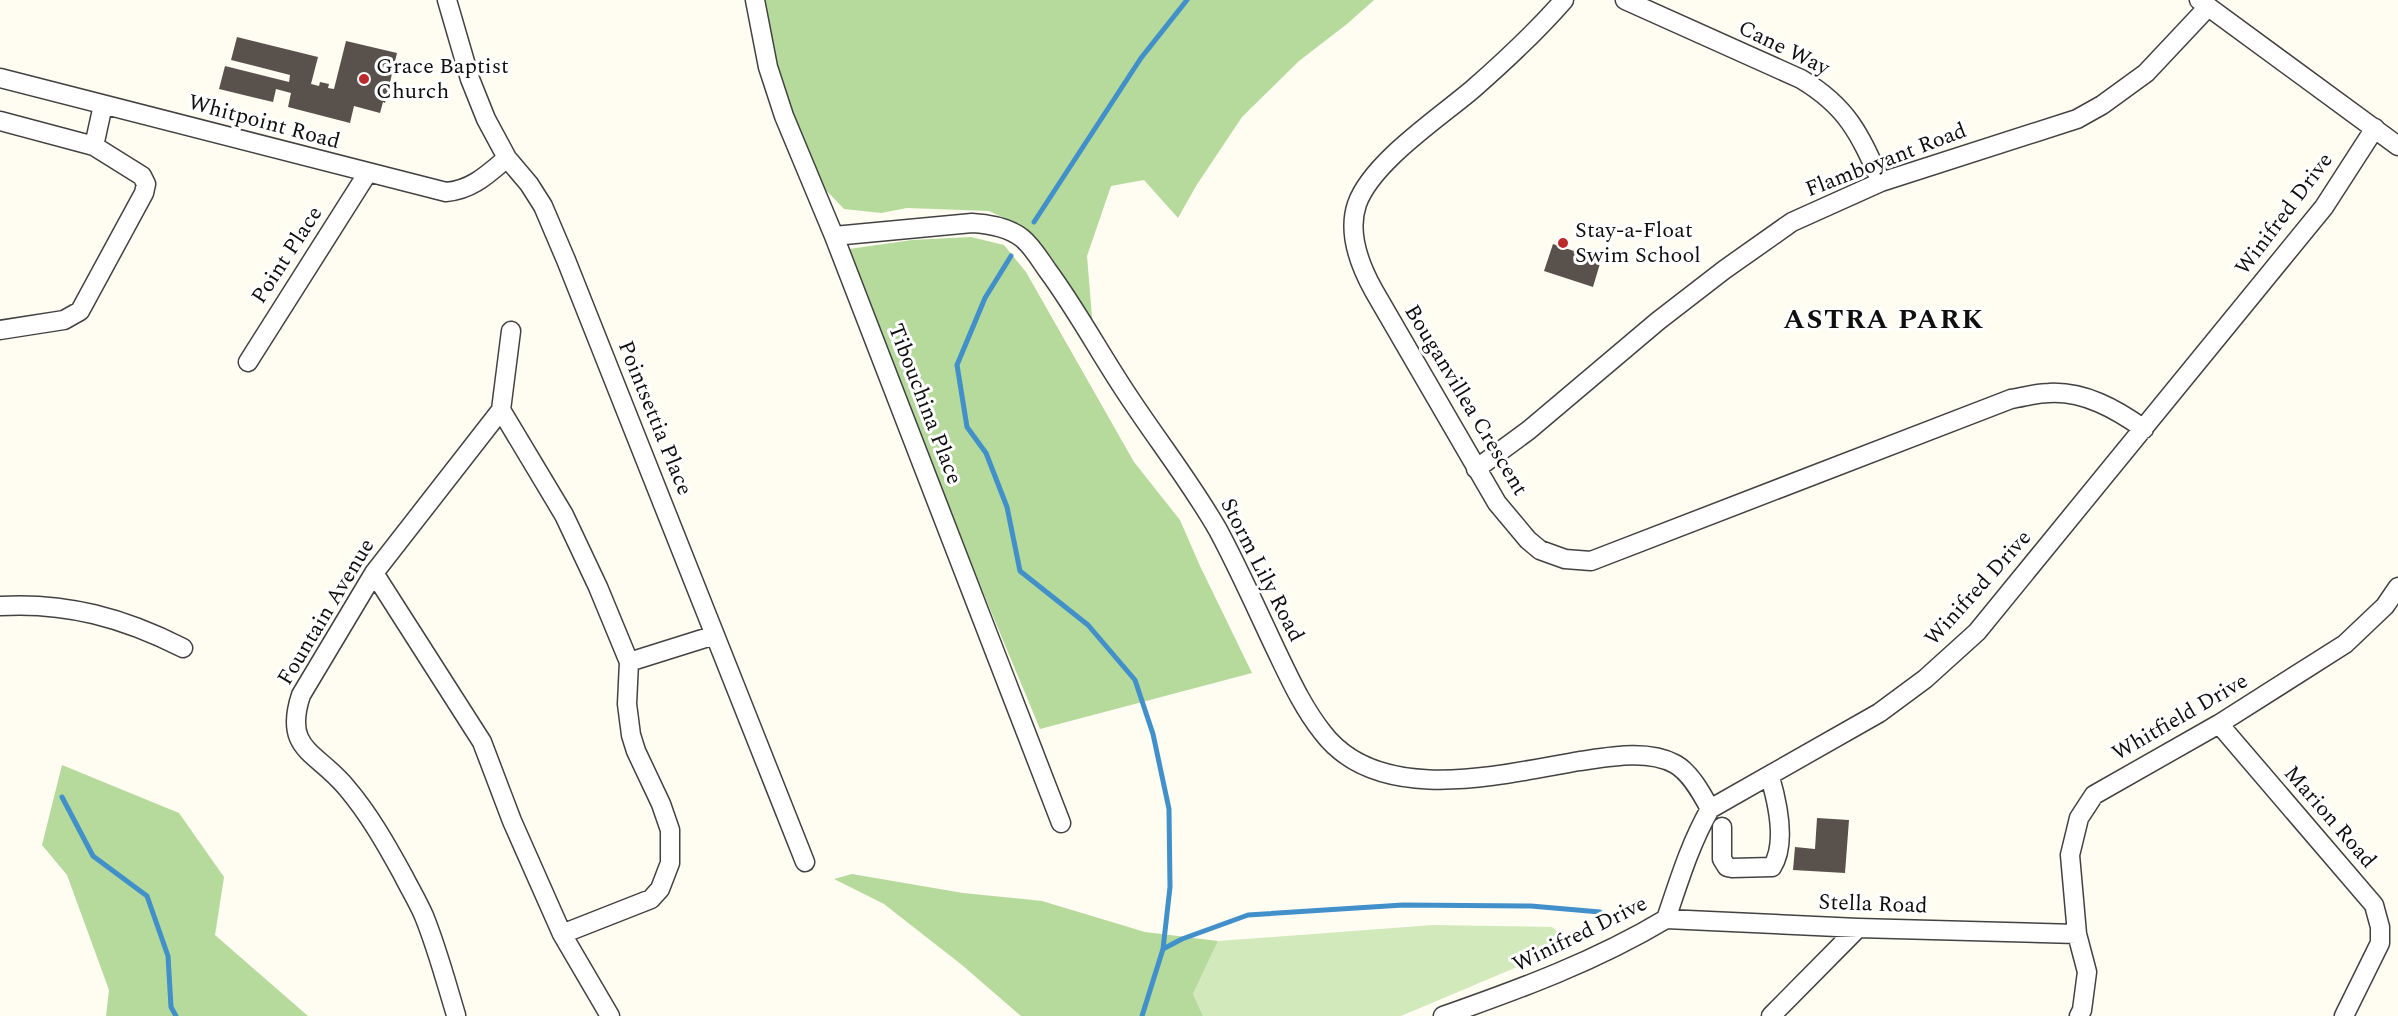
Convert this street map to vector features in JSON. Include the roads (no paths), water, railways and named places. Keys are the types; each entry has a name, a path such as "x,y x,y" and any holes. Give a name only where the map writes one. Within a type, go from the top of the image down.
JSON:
{"street":[{"name":"Pointsettia Place","path":"447,0 470,79 486,119 507,158 530,184 543,206 566,260 805,862"},
{"name":"Tibouchina Place","path":"755,0 768,67 784,116 834,236 1061,823"},
{"name":"Bouganvillea Crescent","path":"1564,0 1532,36 1399,149 1365,188 1354,216 1357,252 1365,276 1497,503 1528,540 1540,550 1564,559 1591,561 2011,399 2047,393 2073,394 2120,412 2144,429"},
{"name":"Cane Way","path":"1625,0 1801,79 1822,92 1855,127 1881,182"},
{"name":"Flamboyant Road","path":"1476,469 1528,430 1658,321 1724,270 1792,222 1881,182 2077,118 2102,105 2146,73 2204,4"},
{"path":"2204,4 2398,146"},
{"name":"Whitpoint Road","path":"0,78 368,174 446,192 460,191 473,185 507,158"},
{"path":"94,146 103,105"},
{"path":"0,121 94,146 142,176 146,184 144,193 80,311 64,320 0,330"},
{"name":"Winifred Drive","path":"1443,1016 1529,987 1629,942 1666,919 1696,833 1710,809 1770,777 1879,713 1925,679 1977,632 2324,207 2375,128"},
{"name":"Point Place","path":"248,362 368,174"},
{"name":"Storm Lily Road","path":"834,236 972,223 986,224 1010,231 1022,238 1057,283 1123,388 1197,497 1238,569 1296,693 1323,734 1338,749 1361,764 1387,773 1429,780 1476,777 1608,757 1659,758 1677,765 1702,794 1710,809"},
{"path":"511,331 501,410 564,515 598,587 628,662 627,704 631,735 636,751 662,804 670,830 670,863 660,889 651,899 562,934"},
{"name":"Fountain Avenue","path":"456,1016 423,913 368,814 335,774 299,740 294,728 294,714 301,695 374,573 501,410"},
{"path":"374,573 482,742 512,821 562,934 610,1016"},
{"name":"Whitfield Drive","path":"2079,1016 2082,1010 2087,972 2077,934 2070,855 2079,818 2094,795 2219,724 2345,644 2385,606 2398,587"},
{"path":"0,606 60,607 96,614 138,626 183,648"},
{"path":"628,662 715,634"},
{"name":"Marion Road","path":"2219,724 2374,905 2380,927 2380,943 2344,1016"},
{"path":"1722,827 1722,858 1727,867 1772,867 1777,855 1780,818 1770,777"},
{"name":"Stella Road","path":"1666,919 1857,928 2077,934"},
{"path":"1771,1016 1857,928"}],"waterway":[{"path":"1034,222 1141,58 1187,0"},
{"path":"1011,256 985,298 957,365 967,427 986,453 1007,507 1020,571 1088,625 1135,680 1153,734 1169,809 1170,887 1163,949 1142,1016"},
{"path":"62,797 93,856 147,896 168,956 171,1007 176,1016"},
{"path":"1163,949 1182,939 1248,915 1403,905 1531,906 1600,912"}],"place":[{"name":"Grace Baptist Church","path":"364,79"},
{"name":"Stay-a-Float Swim School","path":"1563,243"}],"district":[{"name":"ASTRA PARK","path":"1884,319"}]}
